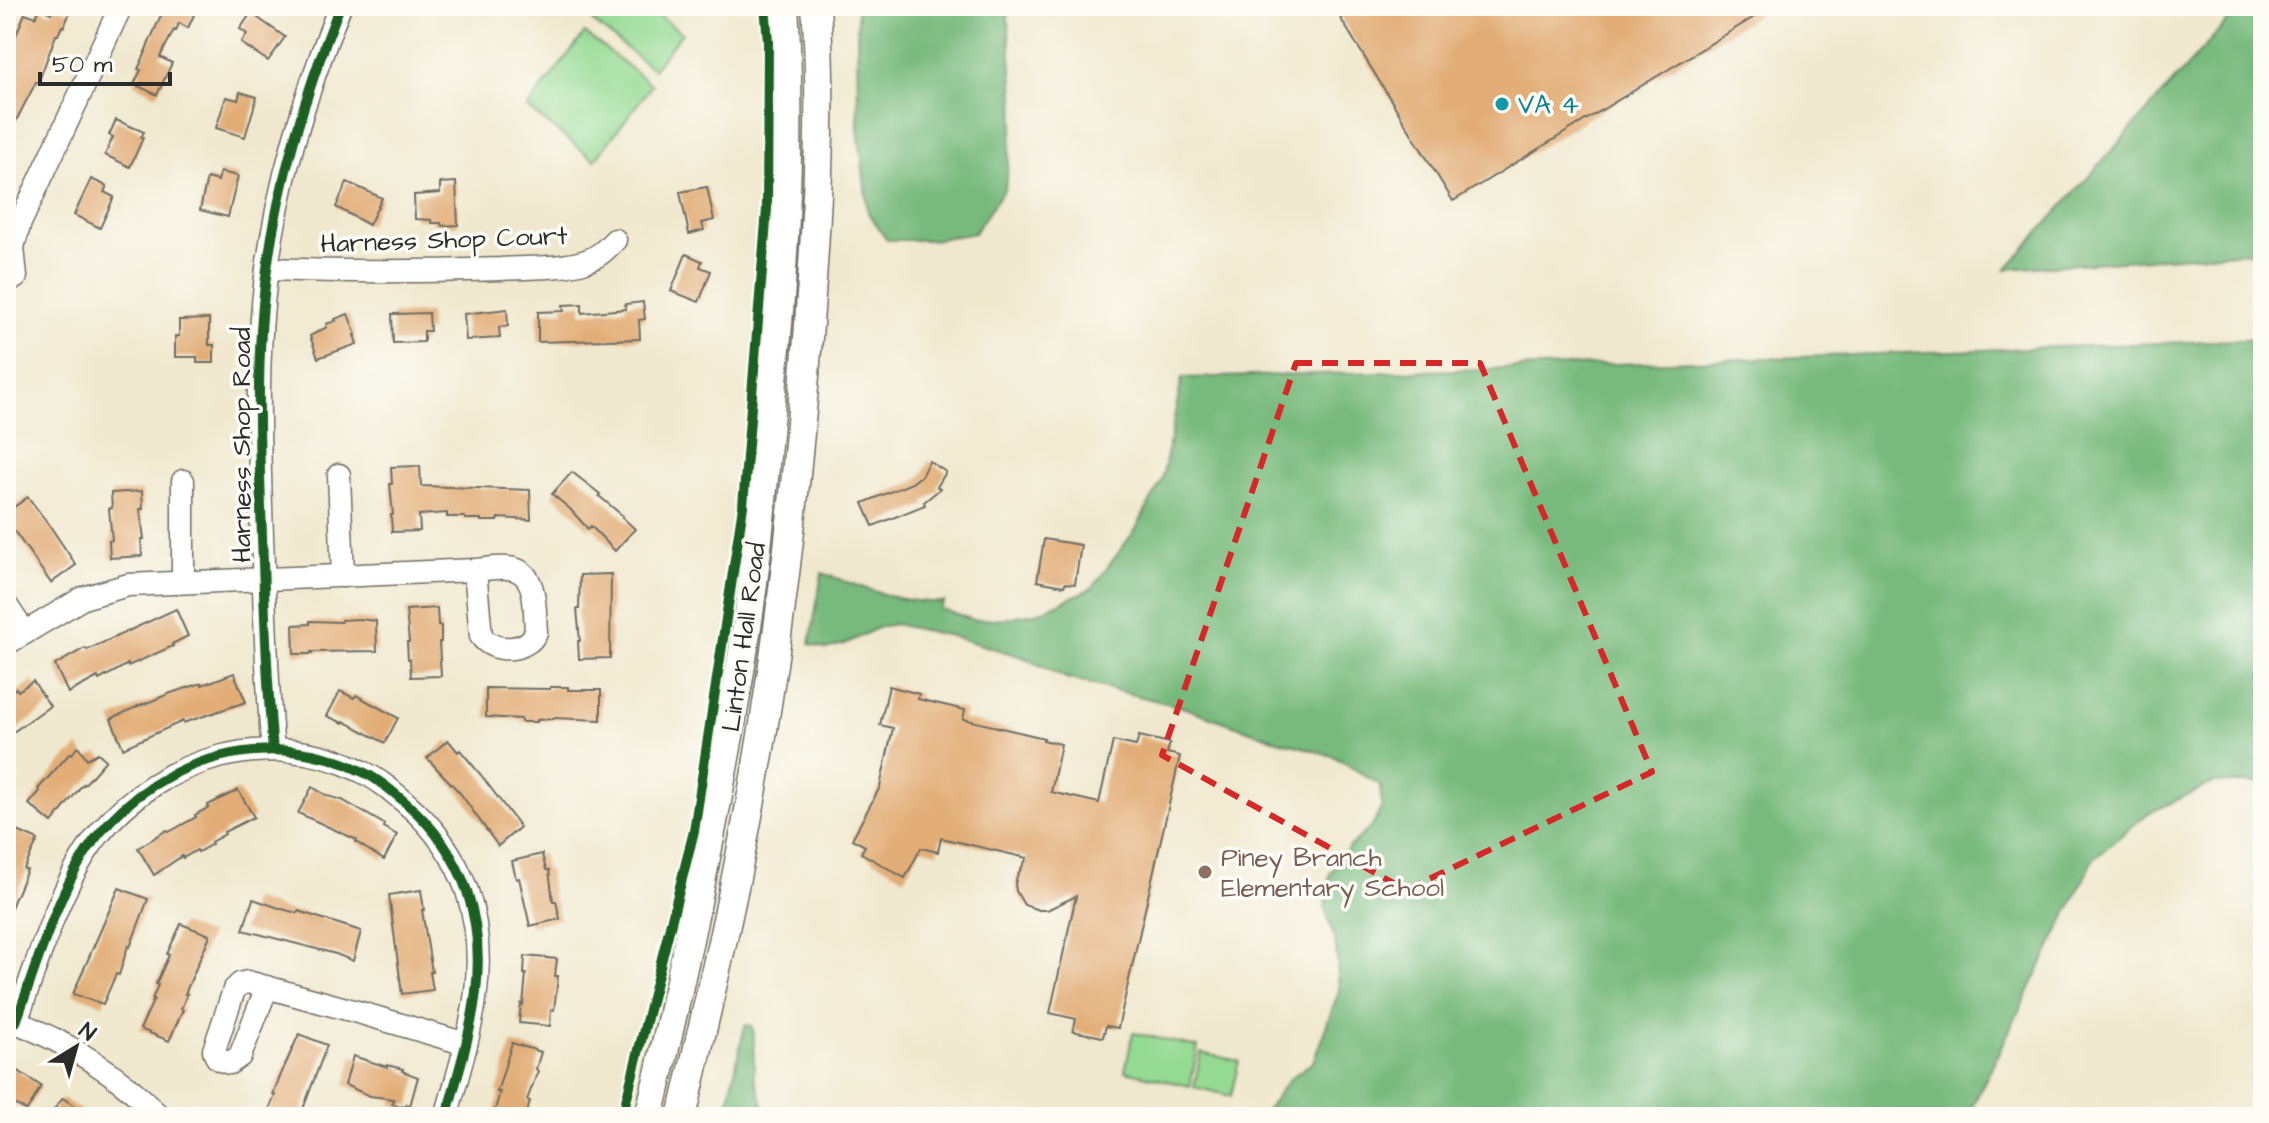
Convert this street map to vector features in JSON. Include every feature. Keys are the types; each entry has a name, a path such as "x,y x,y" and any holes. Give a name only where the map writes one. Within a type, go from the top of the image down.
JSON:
{"main road":[{"name":"Linton Hall Road","path":"649,1117 698,900 748,618 773,387 782,269 788,112 784,6"},
{"name":"Linton Hall Road","path":"682,1117 741,851 779,631 798,461 813,267 819,132 816,6"}],"street":[{"path":"16,277 13,247 20,223 121,6"},
{"name":"Harness Shop Road","path":"273,750 267,689 261,494 260,354 267,269 278,201 296,128 340,6"},
{"name":"Harness Shop Court","path":"267,269 355,273 543,267 584,262 600,256 615,240"},
{"path":"339,475 343,576"},
{"path":"183,481 183,582"},
{"path":"6,605 15,639 74,603 108,589 128,585 475,570"},
{"path":"160,1117 120,1080 86,1057 11,1020 81,860 116,816 139,795 188,766 217,756 273,750 319,756 361,770 385,785 415,810 447,850 467,892 477,944 476,1005 446,1117"},
{"path":"267,987 466,1044"}],"highlighted area":[{"path":"1296,363 1480,363 1652,772 1406,890 1162,755"}],"green space":[{"path":"606,6 646,6 682,33 653,69 593,22"},
{"path":"857,6 1007,6 1015,109 1005,188 974,233 932,240 887,240 868,213 858,127"},
{"path":"2241,6 2263,6 2263,251 2006,269"},
{"path":"585,33 652,85 595,160 527,108"},
{"path":"2263,339 2263,783 2213,783 2147,814 2094,858 1967,1117 1261,1117 1290,1078 1313,1062 1339,991 1336,946 1325,907 1330,874 1349,847 1373,825 1382,806 1380,785 1333,756 1182,707 1066,678 1023,657 951,636 894,624 826,649 810,644 822,573 897,598 944,602 940,609 974,620 1040,612 1092,588 1136,529 1162,480 1182,378"},
{"path":"745,1025 752,1026 754,1034 754,1075 767,1117 725,1117"},
{"path":"1133,1033 1198,1047 1190,1086 1125,1071"},
{"path":"1201,1053 1239,1061 1231,1096 1194,1087"}],"building":[{"path":"54,6 70,12 64,27 56,35 38,83 6,140 6,79 12,67 6,64 6,49 10,50 25,13 36,17 40,8 51,13"},
{"path":"165,6 198,6 188,28 179,23 160,57 172,63 157,95 134,84"},
{"name":"VA 4","path":"1333,6 1772,6 1453,201"},
{"path":"251,13 285,37 268,61 241,43 247,34 240,29"},
{"path":"240,92 257,97 245,137 216,128 226,97 238,100"},
{"path":"116,120 144,132 130,167 105,155"},
{"path":"220,172 238,176 228,217 200,210 207,178 218,181"},
{"path":"91,179 107,186 104,192 114,197 100,228 74,215"},
{"path":"347,182 382,198 369,225 336,207"},
{"path":"456,182 458,225 442,226 431,220 415,219 414,195 440,193 440,183"},
{"path":"707,187 714,220 702,223 704,230 689,234 680,192"},
{"path":"686,254 702,261 700,267 711,271 699,302 671,291"},
{"path":"643,302 645,319 639,320 640,339 538,342 538,312 564,311 563,305 582,304 582,313 626,309 625,304"},
{"path":"507,309 508,326 499,327 500,338 466,340 464,314"},
{"path":"429,313 430,331 424,331 424,342 393,343 392,314"},
{"path":"348,314 357,344 318,358 310,336"},
{"path":"209,319 209,345 214,345 214,363 197,363 197,357 175,357 179,320"},
{"path":"929,461 946,472 937,487 940,489 924,502 925,505 873,526 863,503 912,483 921,476"},
{"path":"420,466 421,486 530,490 531,520 498,518 498,521 481,521 447,517 447,513 419,515 420,531 392,532 391,467"},
{"path":"572,472 600,494 635,529 615,551 591,526 588,529 552,494"},
{"path":"142,491 142,556 110,558 111,493"},
{"path":"28,497 76,565 51,583 6,519 6,513"},
{"path":"1044,539 1081,545 1075,584 1065,583 1064,586 1037,581"},
{"path":"611,574 610,658 579,659 577,609 580,575"},
{"path":"437,608 438,625 441,626 441,676 411,677 406,610"},
{"path":"176,609 188,636 173,646 68,693 55,665 85,648 87,650"},
{"path":"310,621 376,621 377,651 294,654 293,625 310,624"},
{"path":"234,673 246,702 183,721 123,748 111,719 171,693"},
{"path":"33,681 50,706 6,737 6,696"},
{"path":"889,686 919,694 918,699 965,710 963,719 1061,744 1051,792 1099,803 1113,741 1136,746 1139,736 1170,743 1167,753 1180,756 1118,1028 1106,1026 1103,1037 1077,1032 1073,1031 1076,1019 1050,1013 1076,896 1047,910 1024,905 1015,884 1027,858 941,838 938,852 921,848 905,878 861,853 865,846 852,839 880,787 893,728 880,725"},
{"path":"486,688 601,690 601,720 553,718 521,722 521,719 486,717"},
{"path":"340,691 354,698 356,695 398,718 385,743 344,721 327,716"},
{"path":"448,740 481,775 520,827 498,846 460,793 427,758"},
{"path":"78,746 87,759 98,753 106,760 52,823 29,804 40,791 38,789"},
{"path":"312,787 342,800 397,835 384,860 357,840 298,813"},
{"path":"238,790 254,817 154,875 138,848"},
{"path":"6,826 38,840 6,919"},
{"path":"542,854 546,870 549,870 553,901 556,901 560,919 530,926 512,861"},
{"path":"119,888 148,899 119,975 116,974 103,1004 73,994"},
{"path":"421,890 433,990 402,994 389,895"},
{"path":"253,899 361,931 353,961 243,930"},
{"path":"181,924 210,935 169,1041 140,1029"},
{"path":"525,956 557,959 555,976 558,976 550,1026 519,1023 526,974"},
{"path":"299,1034 327,1045 300,1117 266,1117 273,1094"},
{"path":"512,1043 541,1052 538,1071 527,1100 530,1101 526,1117 493,1117 500,1092 497,1092"},
{"path":"353,1056 403,1069 418,1077 410,1106 392,1104 394,1099 370,1096 345,1085"},
{"path":"11,1066 41,1086 27,1111 6,1099 6,1075"},
{"path":"63,1098 90,1117 48,1117"}],"cycle path":[{"path":"273,750 260,470 259,369 263,302 272,235 286,168 305,103 340,6"},
{"path":"622,1117 694,831 743,506 767,209 768,41 765,6"},
{"path":"16,1022 51,924 72,876 99,834 124,807 153,785 185,768 220,757 255,751 291,751 327,758 373,778 416,812 450,854 467,891 478,949 477,977 469,1033 446,1117"}],"place":[{"name":"VA 4","path":"1502,104"},
{"name":"Piney Branch Elementary School","path":"1205,872"}]}
